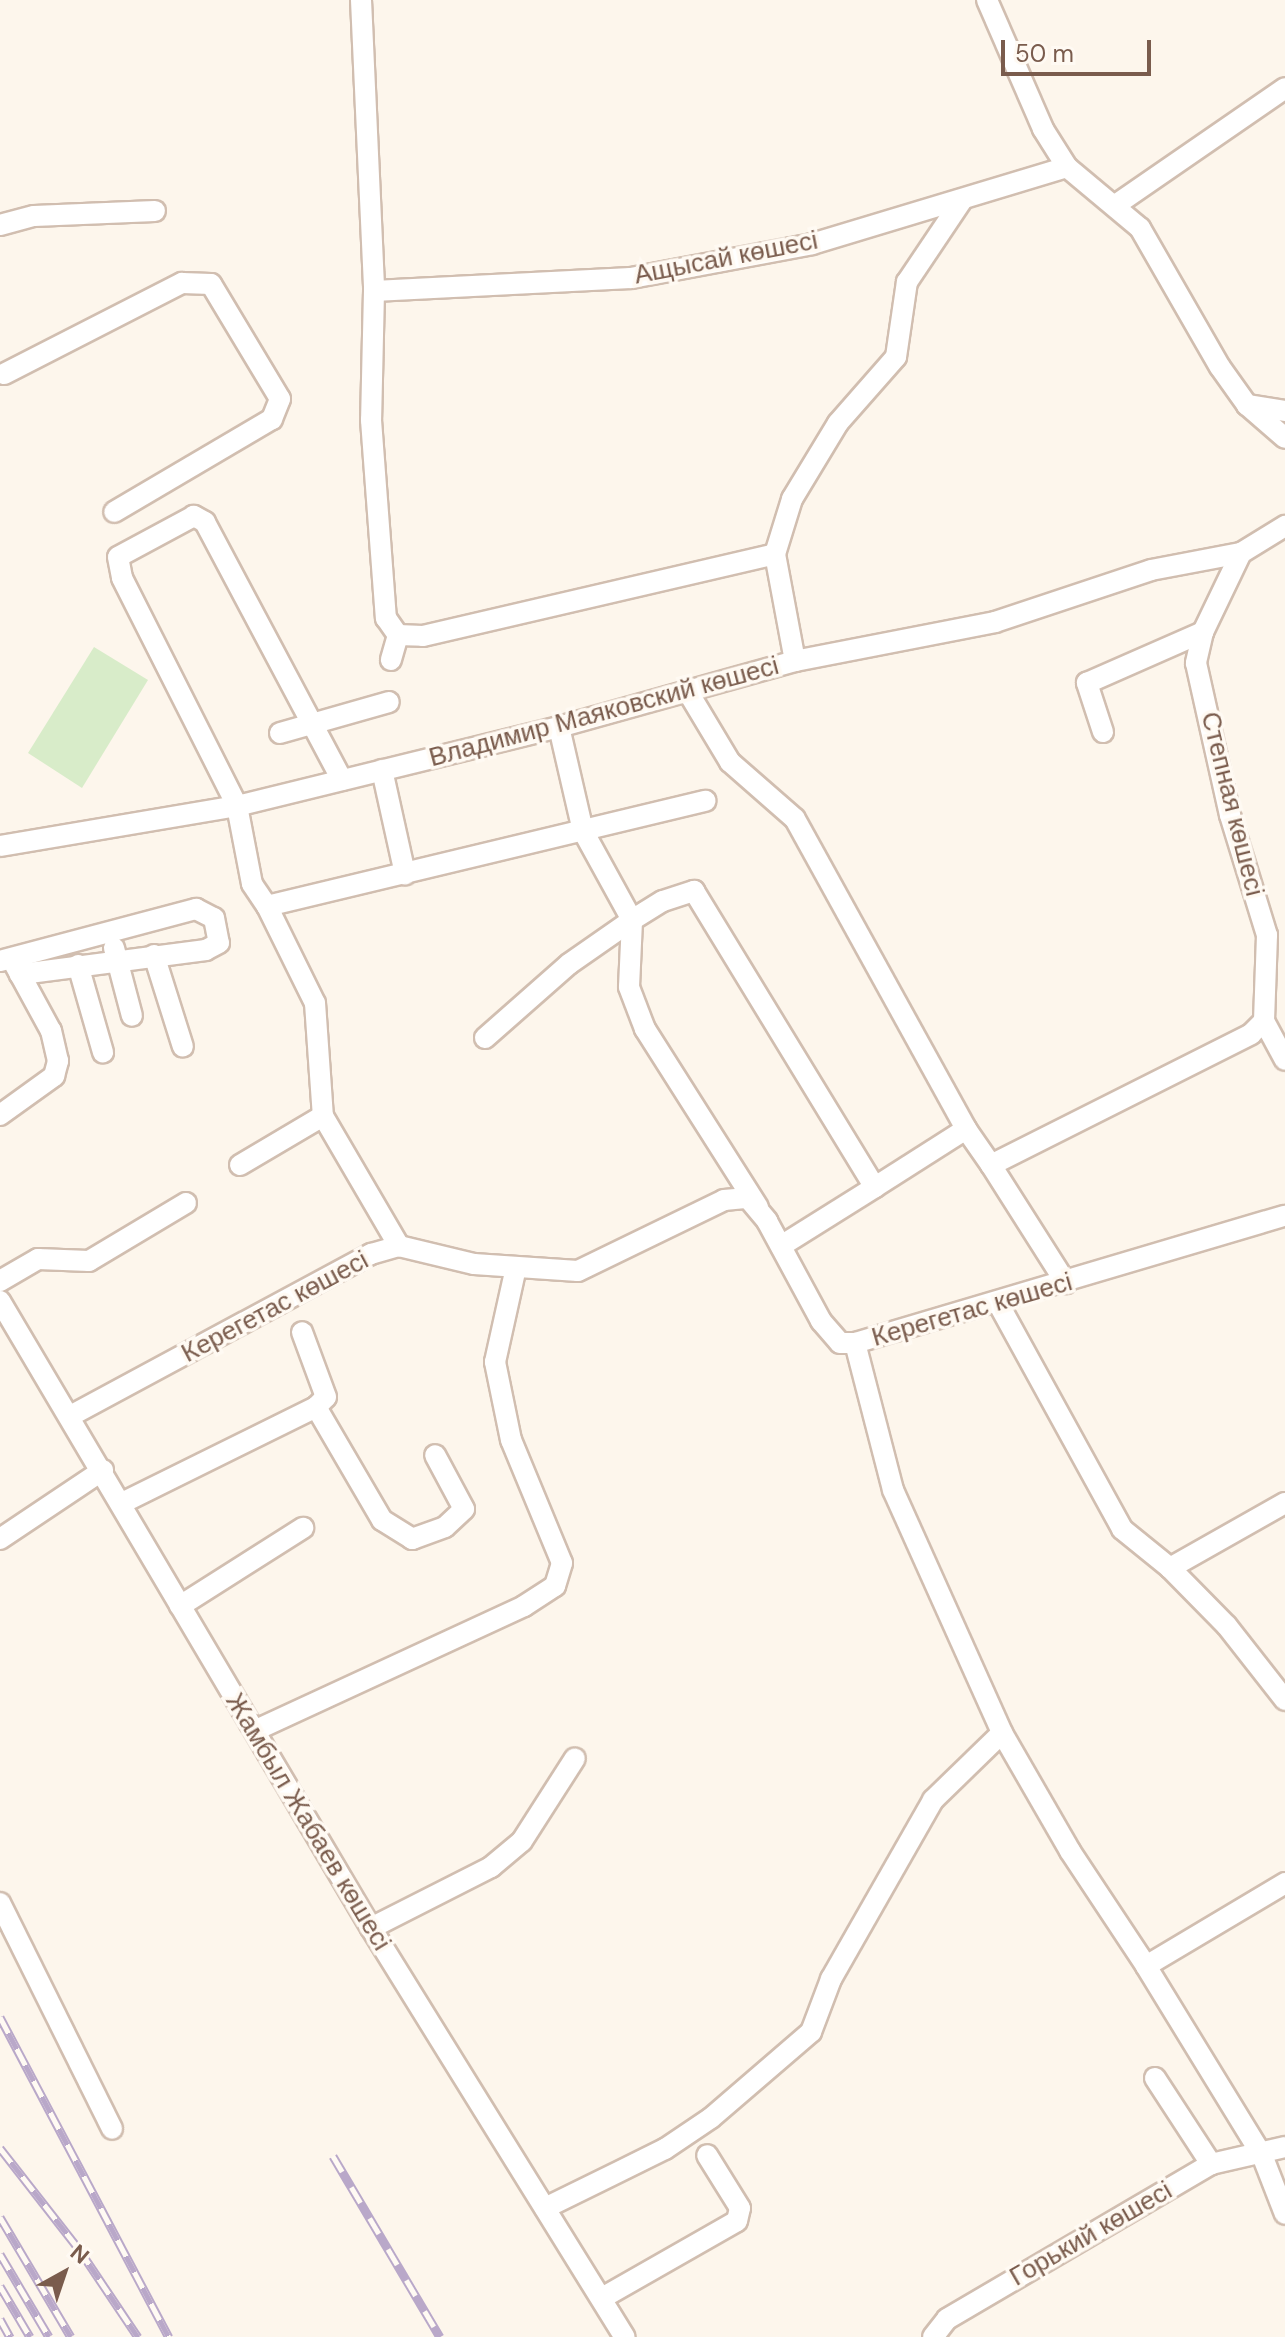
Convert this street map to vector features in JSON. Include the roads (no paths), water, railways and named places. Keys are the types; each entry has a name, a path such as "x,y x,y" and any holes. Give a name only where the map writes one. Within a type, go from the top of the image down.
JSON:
{"street":[{"path":"361,0 374,291 371,420 386,618 398,635"},
{"path":"987,0 1043,129 1067,167 1117,204 1140,228 1247,405 1285,438"},
{"path":"1117,204 1285,88"},
{"name":"Ащысай көшесі","path":"374,291 631,278 812,244 1067,167"},
{"name":"Владимир Маяковский көшесі","path":"3,839 237,806 559,727 795,661 775,554 792,499 814,456 896,357 907,282 962,200"},
{"path":"0,225 34,216 155,211"},
{"path":"1,373 182,283 211,284 280,399 272,419 114,512"},
{"path":"1247,405 1285,411"},
{"path":"342,780 205,522 194,516 118,557 122,578 237,806 252,884 267,906 315,1003 323,1116 399,1246"},
{"path":"795,661 995,622 1151,570 1241,553 1285,526"},
{"name":"Степная көшесі","path":"1241,553 1203,632 1196,663 1230,815 1267,935 1264,1021"},
{"path":"398,635 423,636 775,554"},
{"path":"1103,732 1087,683 1203,632"},
{"path":"391,660 398,635"},
{"path":"688,692 730,762 795,819 966,1129 1066,1283"},
{"path":"280,733 314,727 389,702"},
{"path":"559,727 583,831 632,920 629,987 645,1029 767,1221"},
{"path":"382,770 405,874"},
{"path":"267,906 706,801"},
{"path":"485,1038 569,964 663,901 694,891 875,1187"},
{"path":"196,909 214,918 219,943 206,950 117,961 78,965 11,965 110,932 196,909"},
{"path":"110,932 132,1016"},
{"path":"154,955 183,1047"},
{"path":"0,1115 54,1076 58,1061 51,1031 11,965"},
{"path":"78,965 103,1052"},
{"path":"991,1165 1251,1034 1264,1021 1285,1060"},
{"path":"240,1165 323,1116"},
{"path":"781,1246 966,1129"},
{"name":"Керегетас көшесі","path":"72,1415 371,1254 399,1246 474,1264 578,1271 724,1200 748,1198 767,1221 821,1321 840,1343 855,1343 1285,1216"},
{"path":"0,1281 38,1259 89,1261 186,1203"},
{"path":"256,1730 510,1613 555,1586 562,1563 511,1440 495,1362 516,1267"},
{"name":"Жамбыл Жабаев көшесі","path":"0,1301 72,1415 180,1606 371,1928 625,2337"},
{"path":"998,1303 1122,1529 1170,1568 1227,1626 1285,1700"},
{"path":"122,1503 316,1407 326,1397 302,1332"},
{"path":"855,1343 893,1490 1002,1733 1070,1851 1146,1966 1262,2155 1285,2214"},
{"path":"316,1407 382,1520 412,1539 445,1527 464,1509 435,1455"},
{"path":"0,1539 103,1470"},
{"path":"1170,1568 1285,1503"},
{"path":"180,1606 303,1528"},
{"path":"545,2208 665,2149 711,2118 811,2032 831,1979 933,1800 1002,1733"},
{"path":"371,1928 491,1867 522,1841 575,1758"},
{"path":"1146,1966 1285,1883"},
{"path":"0,1903 112,2129"},
{"path":"1155,2078 1211,2164"},
{"name":"Горький көшесі","path":"933,2337 947,2319 1211,2164 1262,2155 1285,2147"},
{"path":"602,2298 737,2221 740,2208 707,2155"}],"railway":[{"path":"0,2017 169,2337"},
{"path":"0,2148 79,2249 138,2337"},
{"path":"333,2156 440,2337"},
{"path":"0,2217 71,2337"},
{"path":"0,2254 49,2337"},
{"path":"0,2286 30,2337"},
{"path":"0,2319 10,2337"}]}
